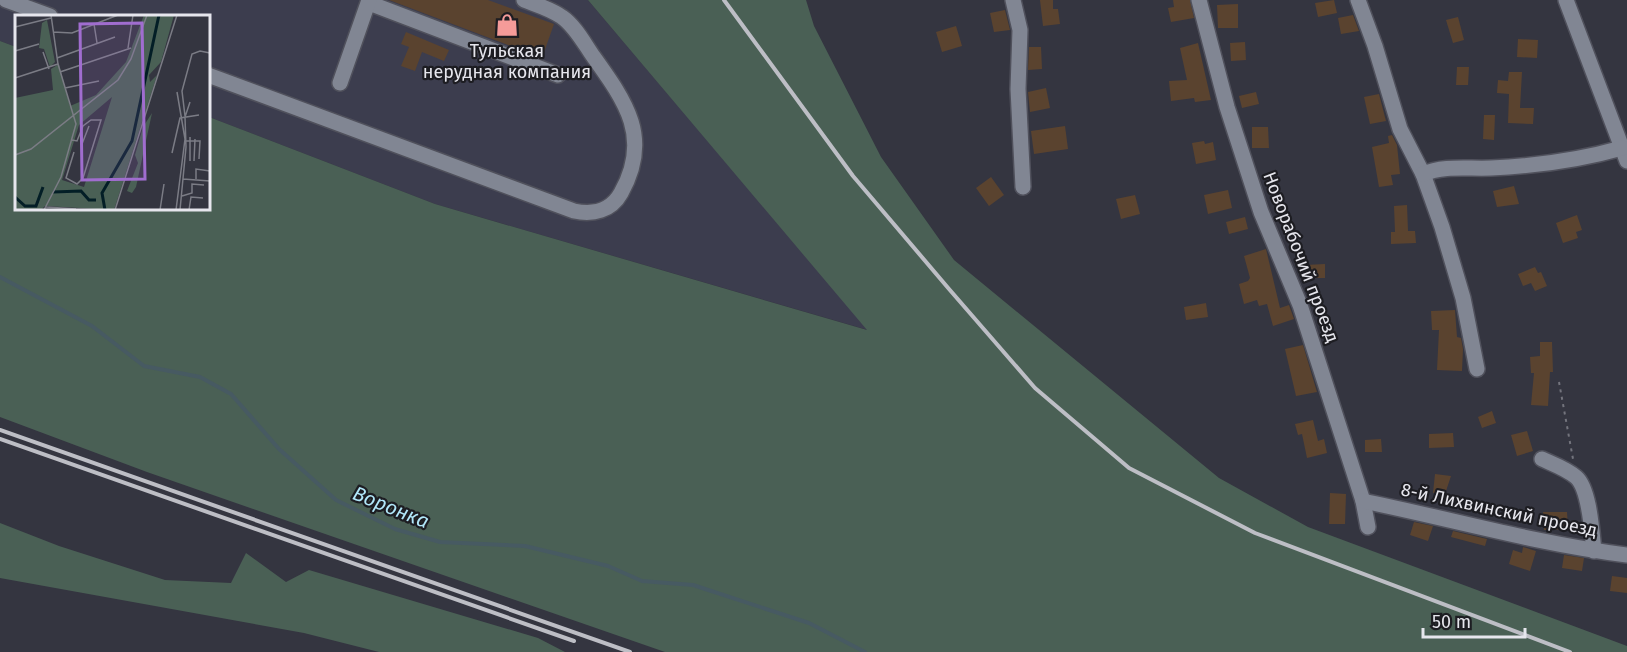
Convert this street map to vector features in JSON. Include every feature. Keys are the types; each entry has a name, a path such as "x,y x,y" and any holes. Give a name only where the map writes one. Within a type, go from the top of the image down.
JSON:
{"street":[{"path":"6,0 47,15"},
{"path":"210,76 574,211 604,210 614,205 631,175 634,148 633,122 622,97 570,24 554,12 524,0"},
{"path":"1013,0 1020,30 1018,89 1023,187"},
{"name":"Новорабочий проезд","path":"1199,0 1227,108 1261,212 1307,325 1363,501 1368,527"},
{"path":"1358,0 1376,46 1400,129 1423,174 1464,298 1478,369"},
{"path":"1423,174 1435,169 1492,168 1625,154 1566,0"},
{"path":"340,82 369,1 558,75"},
{"path":"1542,459 1576,477 1583,488 1594,551"},
{"name":"8-й Лихвинский проезд","path":"1363,501 1594,551 1627,555"}],"path":[{"path":"1559,382 1576,477"}],"shaded area":[{"path":"0,0 588,0 868,330 435,204 210,117 210,15 15,15 15,47 0,41"}],"green space":[{"path":"588,0 806,0 814,26 881,157 954,260 1219,478 1308,527 1627,646 1627,652 665,652 147,472 0,417 0,41 15,47 15,210 210,210 210,117 435,204 867,330"},
{"path":"0,523 59,546 165,580 231,583 246,553 286,582 309,570 538,638 565,652 379,652 304,633 0,578"}],"building":[{"path":"389,0 488,0 554,24 542,58"},
{"path":"1040,0 1053,0 1053,9 1058,9 1060,24 1043,26"},
{"path":"1173,0 1190,0 1194,18 1171,22 1168,8 1174,7"},
{"path":"1334,0 1337,13 1318,17 1315,3"},
{"path":"1238,4 1238,28 1218,28 1217,5"},
{"path":"1005,10 1010,30 994,32 990,13"},
{"path":"1353,15 1359,31 1341,34 1338,18"},
{"path":"1458,17 1464,40 1453,43 1446,20"},
{"path":"956,26 962,46 942,52 936,32"},
{"path":"406,32 449,50 444,61 422,52 415,71 401,66 409,47 401,44"},
{"path":"1518,39 1538,40 1537,58 1517,57"},
{"path":"1245,42 1246,60 1231,61 1230,43"},
{"path":"1198,43 1211,100 1195,102 1194,98 1171,101 1169,81 1187,80 1180,48"},
{"path":"1029,47 1041,47 1042,69 1028,70"},
{"path":"1457,67 1469,67 1468,85 1456,85"},
{"path":"1509,72 1522,72 1520,108 1534,108 1533,124 1508,123 1509,94 1497,93 1498,80 1508,81"},
{"path":"1046,88 1050,108 1030,112 1028,92"},
{"path":"1256,92 1259,104 1242,108 1239,96"},
{"path":"1379,94 1386,121 1370,124 1364,97"},
{"path":"1484,115 1495,115 1494,140 1483,139"},
{"path":"1065,126 1068,149 1034,154 1031,131"},
{"path":"1252,127 1268,127 1269,148 1252,148"},
{"path":"1392,135 1397,145 1400,174 1391,175 1393,185 1379,187 1372,147 1389,143 1388,136"},
{"path":"1204,141 1205,144 1213,142 1216,160 1196,164 1192,143"},
{"path":"991,177 1004,195 989,206 976,188"},
{"path":"1514,186 1519,204 1497,207 1493,191"},
{"path":"1228,190 1232,208 1208,214 1204,195"},
{"path":"1135,195 1140,214 1121,219 1116,199"},
{"path":"1407,205 1408,231 1415,231 1416,243 1391,244 1391,232 1395,232 1394,206"},
{"path":"1577,215 1582,230 1576,232 1578,238 1563,243 1556,223"},
{"path":"1245,217 1248,229 1229,234 1226,222"},
{"path":"1266,249 1280,308 1289,305 1294,319 1273,326 1267,304 1259,306 1257,300 1244,304 1239,284 1250,278 1244,256"},
{"path":"1325,264 1325,278 1305,278 1305,265"},
{"path":"1535,267 1538,273 1541,272 1547,286 1535,291 1531,283 1523,286 1518,274"},
{"path":"1206,303 1208,317 1186,320 1184,307"},
{"path":"1455,310 1457,337 1461,338 1463,349 1462,371 1437,370 1439,330 1432,330 1431,311"},
{"path":"1540,342 1552,342 1553,372 1550,372 1548,406 1531,405 1534,373 1531,373 1530,357 1540,356"},
{"path":"1303,345 1317,392 1296,396 1285,349"},
{"path":"1492,411 1496,423 1482,428 1478,417"},
{"path":"1313,420 1318,441 1324,439 1327,453 1307,458 1302,434 1298,435 1295,424"},
{"path":"1527,431 1533,451 1517,456 1511,435"},
{"path":"1453,433 1454,447 1429,448 1429,434"},
{"path":"1381,439 1382,452 1365,452 1365,440"},
{"path":"1435,474 1451,476 1445,494 1433,493"},
{"path":"1330,493 1346,494 1345,524 1329,524"},
{"path":"1543,512 1567,512 1568,529 1544,530"},
{"path":"1414,522 1433,526 1428,541 1410,535"},
{"path":"1453,531 1487,539 1485,546 1451,537"},
{"path":"1523,547 1536,551 1530,571 1509,564 1513,550 1522,553"},
{"path":"1564,555 1584,558 1582,571 1562,568"},
{"path":"1612,576 1627,578 1627,593 1610,591"}],"waterway":[{"name":"Воронка","path":"0,277 92,326 144,366 200,377 231,394 279,449 336,500 395,529 440,542 525,546 608,566 642,581 693,585 809,623 865,652"}],"railway":[{"path":"724,0 853,176 949,289 1035,388 1129,468 1255,533 1570,652"},
{"path":"0,430 630,652"},
{"path":"0,439 574,641"}],"place":[{"name":"Тульская нерудная компания","path":"507,25"}]}
